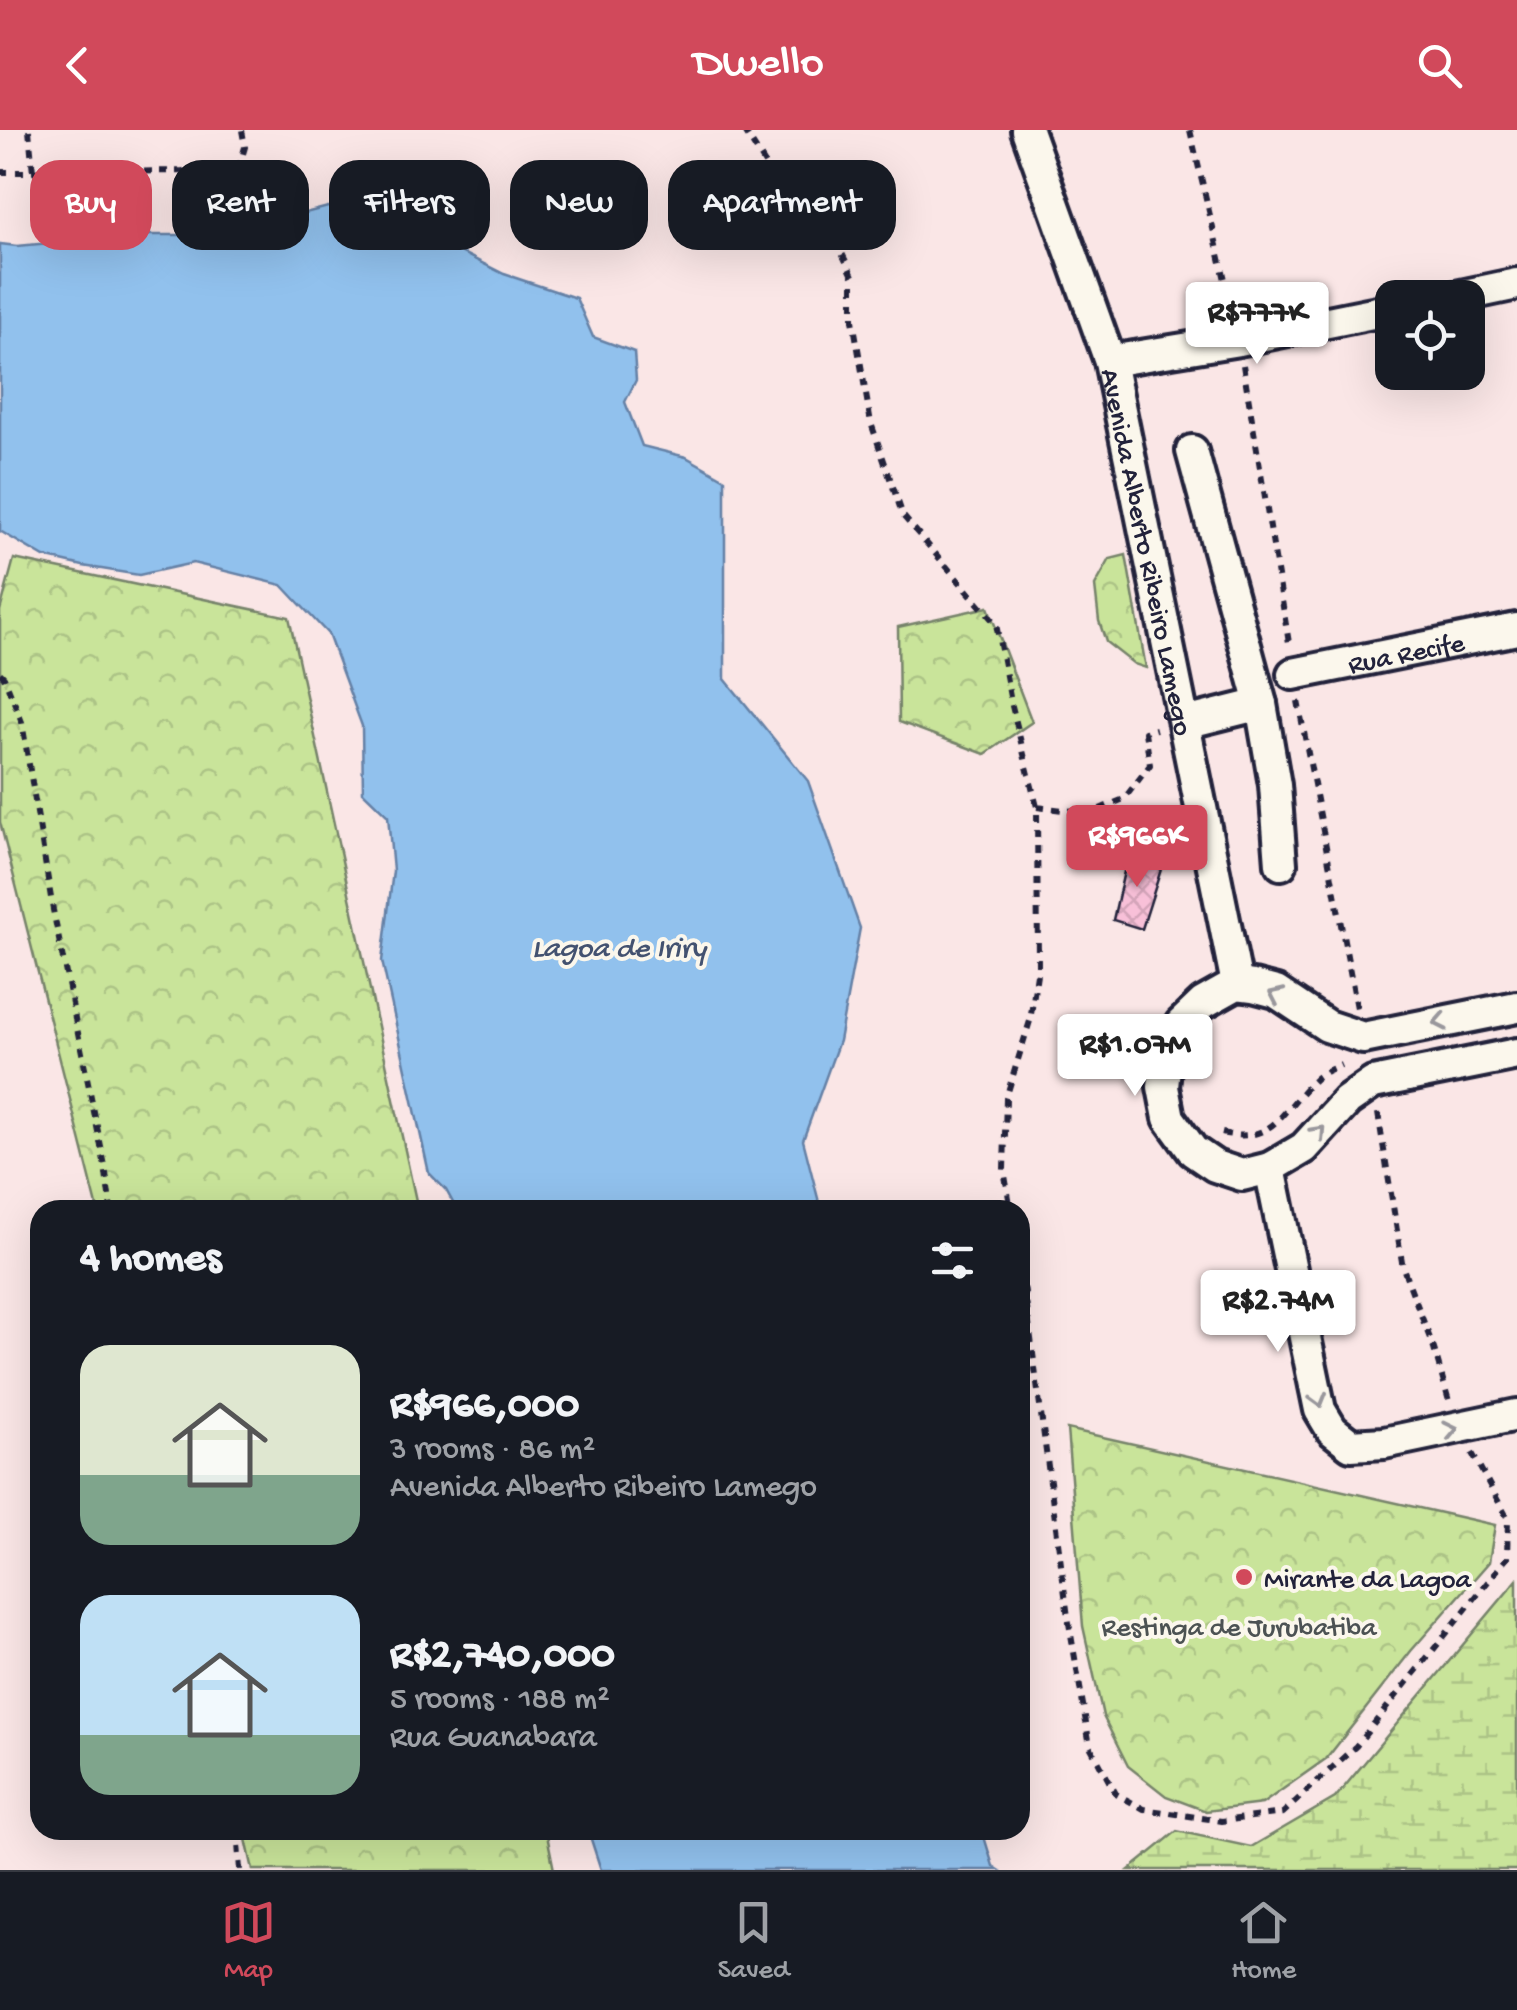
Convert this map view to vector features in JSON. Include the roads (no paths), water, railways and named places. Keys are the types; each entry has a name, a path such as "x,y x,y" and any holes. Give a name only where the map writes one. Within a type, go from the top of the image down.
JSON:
{"street":[{"name":"Avenida Alberto Ribeiro Lamego","path":"1027,130 1110,361 1237,984"},
{"path":"1485,291 1517,284"},
{"path":"1110,361 1375,312"},
{"path":"1192,450 1261,704 1275,786 1281,864"},
{"name":"Rua Recife","path":"1294,674 1517,629"},
{"path":"1185,723 1261,704"},
{"path":"1517,1007 1356,1049 1276,992 1237,984 1203,1002 1181,1024 1168,1048 1163,1086 1169,1118 1193,1151 1215,1166 1242,1175 1270,1168 1304,1148 1347,1101 1374,1083 1517,1054"},
{"path":"1270,1168 1320,1410 1332,1430 1351,1445 1384,1443 1517,1414"}],"water":[{"name":"Lagoa de Iriry","path":"329,207 329,250 456,250 504,274 576,298 593,337 634,352 636,380 625,402 642,446 686,457 725,479 725,679 808,781 860,928 839,1041 803,1140 818,1200 452,1200 429,1173 382,961 393,871 388,816 363,792 362,726 328,634 282,585 193,563 139,575 83,566 44,557 0,531 0,244 30,245 30,250 152,250 152,235 172,235 172,250 309,250 309,212"},
{"path":"591,1840 985,1840 993,1866 999,1870 601,1870"}],"place":[{"name":"Mirante da Lagoa","path":"1244,1577"}],"park label":[{"name":"Restinga de Jurubatiba","path":"1239,1625"}]}
